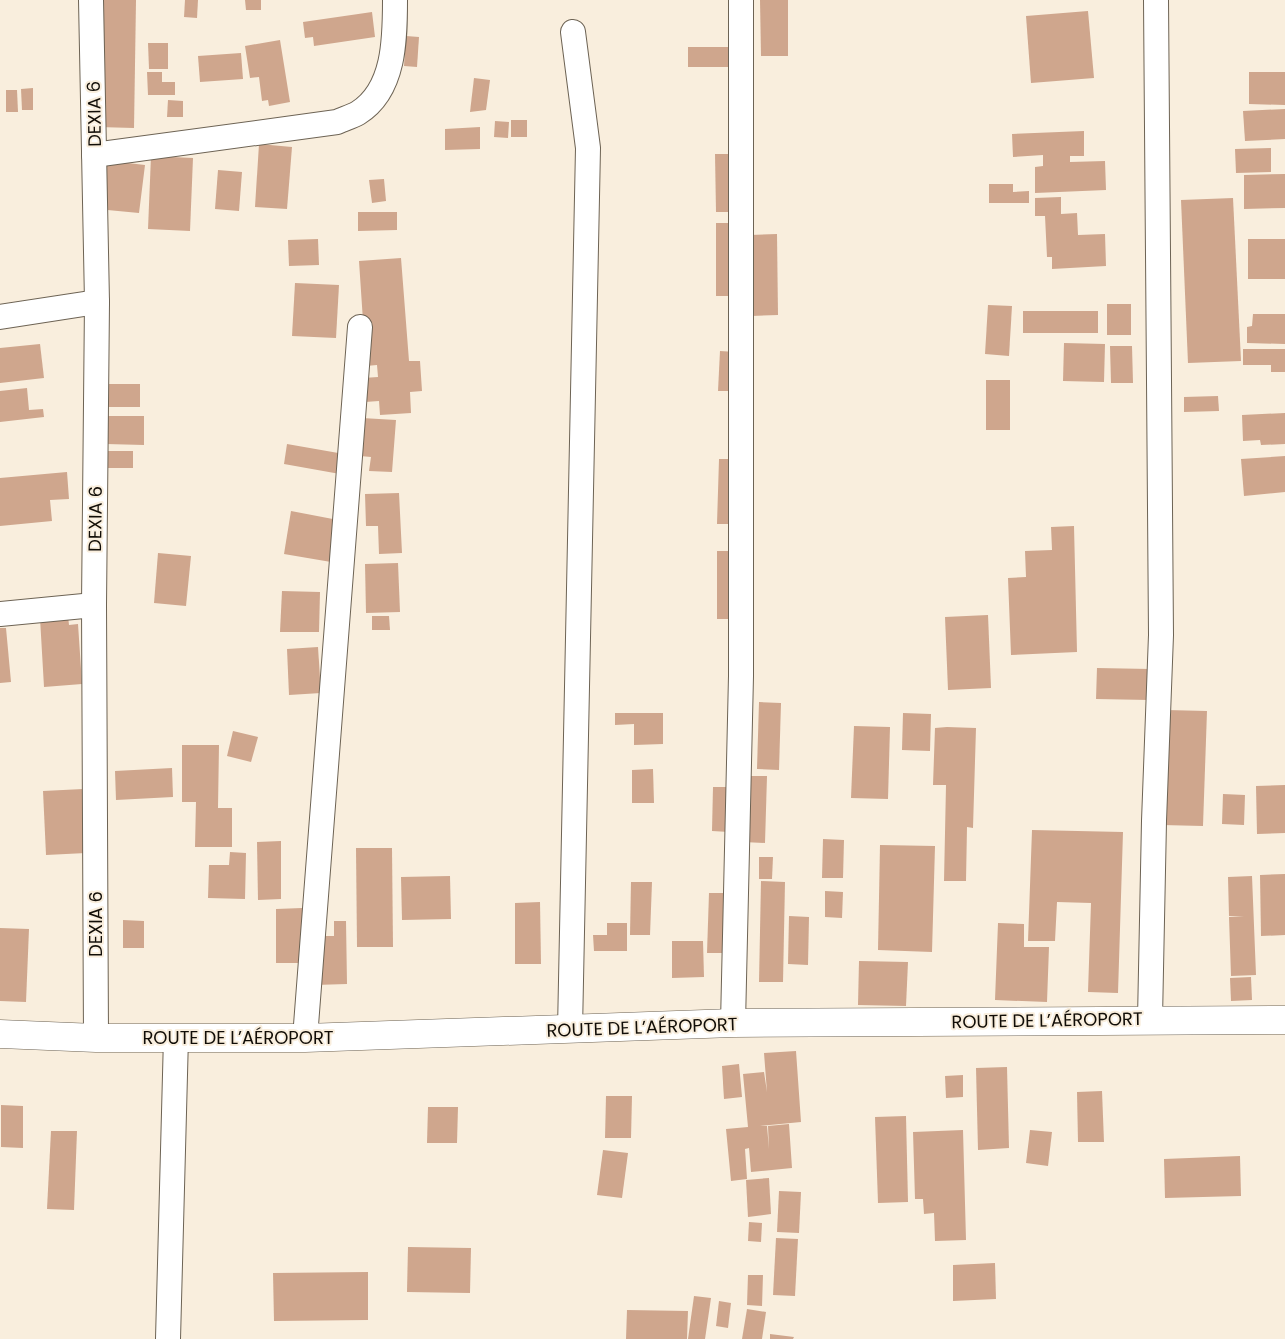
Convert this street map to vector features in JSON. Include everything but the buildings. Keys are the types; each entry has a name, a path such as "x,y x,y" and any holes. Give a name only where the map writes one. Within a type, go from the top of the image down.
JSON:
{"main road":[{"name":"ROUTE DE L’AÉROPORT","path":"0,1034 96,1038 305,1038 733,1023 1150,1019 1285,1020"}],"street":[{"name":"DEXIA 6","path":"92,0 97,302 94,605 96,1038"},
{"path":"94,154 336,122 358,112 382,84 391,62 395,25 395,0"},
{"path":"733,1023 741,676 741,0"},
{"path":"1150,1019 1154,821 1161,636 1156,0"},
{"path":"570,1030 588,148 573,32"},
{"path":"0,317 97,302"},
{"path":"305,1038 360,327"},
{"path":"0,614 94,605"},
{"path":"168,1339 176,1037"}]}
